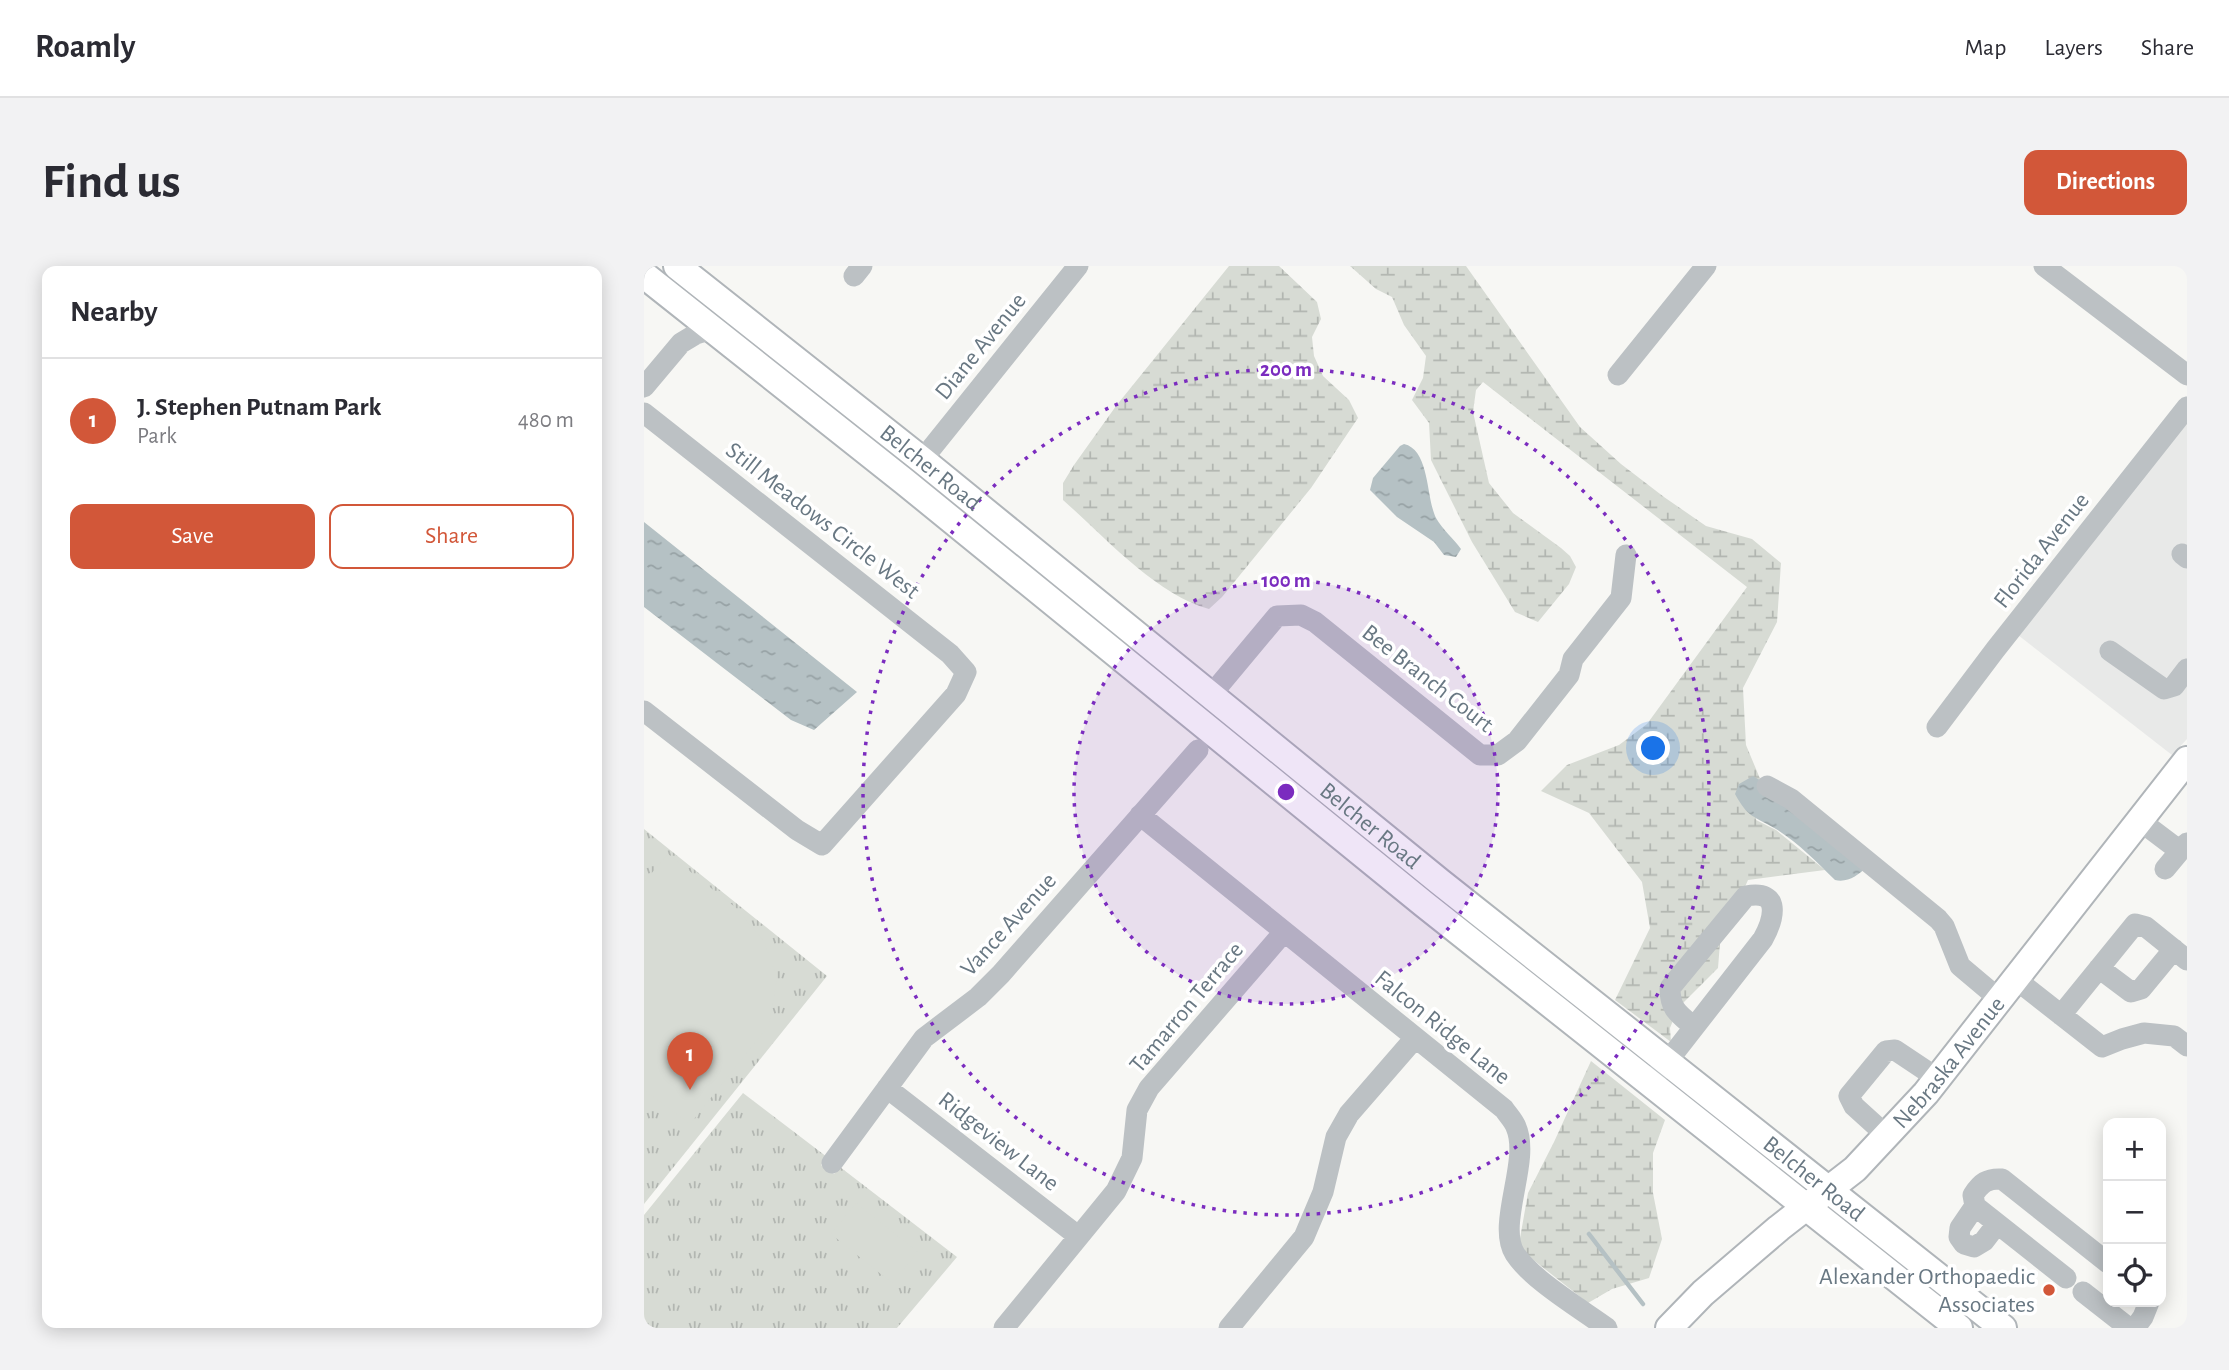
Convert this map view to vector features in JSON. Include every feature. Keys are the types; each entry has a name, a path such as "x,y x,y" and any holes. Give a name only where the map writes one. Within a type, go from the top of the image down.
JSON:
{"main road":[{"name":"Belcher Road","path":"677,266 922,460 1440,882 2003,1328"},
{"name":"Belcher Road","path":"644,275 905,481 1424,905 1959,1328"},
{"name":"Nebraska Avenue","path":"1669,1328 1703,1293 1855,1169 1937,1078 2187,760"}],"street":[{"name":"Diane Avenue","path":"922,460 1079,266"},
{"path":"1618,375 1706,266"},
{"path":"2044,266 2187,375"},
{"path":"644,387 681,343 712,328"},
{"name":"Florida Avenue","path":"1937,727 2187,407"},
{"name":"Still Meadows Circle West","path":"644,413 950,654 966,672 957,694 822,845 797,830 644,711"},
{"name":"Bee Branch Court","path":"1211,695 1277,616 1301,615 1315,622 1480,755 1498,755 1517,741 1562,684 1569,674 1573,659 1621,598 1626,555"},
{"path":"2110,650 2164,689 2174,686 2187,669"},
{"name":"Vance Avenue","path":"832,1163 924,1038 978,997 1001,974 1198,750"},
{"path":"1767,786 1791,799 1938,919 1944,926 1961,966 2061,1015 2102,1048 2144,1033 2174,1035 2187,1046"},
{"name":"Falcon Ridge Lane","path":"1140,815 1504,1109 1517,1127 1520,1148 1509,1239 1515,1254 1532,1274 1607,1328"},
{"path":"2140,820 2183,847 2165,869"},
{"path":"1649,1084 1667,1062 1763,939 1771,924 1773,910 1764,897 1756,894 1746,896 1670,988 1670,1000 1674,1009 1694,1027"},
{"path":"2061,1015 2099,968 2135,924 2146,927 2180,955 2141,989 2131,992 2099,968"},
{"name":"Tamarron Terrace","path":"1004,1328 1116,1191 1132,1158 1137,1110 1149,1088 1284,932"},
{"path":"1229,1328 1304,1237 1323,1192 1336,1137 1349,1114 1415,1038"},
{"path":"1886,1135 1854,1106 1849,1096 1886,1051 1895,1050 1937,1078"},
{"name":"Ridgeview Lane","path":"887,1088 1078,1236"},
{"path":"2066,1279 1975,1206 1973,1195 1980,1184 1991,1178 2002,1179 2103,1259"},
{"path":"1975,1206 1960,1228 1959,1237 1964,1244 1974,1247 1984,1241 1997,1224"},
{"path":"2083,1292 2129,1328"},
{"path":"2135,1328 2144,1317 2147,1307"}],"shaded area":[{"path":"2187,420 2187,739 2172,755 2018,635"}],"green space":[{"path":"1229,266 1279,266 1317,302 1321,319 1312,337 1314,356 1323,376 1349,400 1358,418 1311,488 1222,597 1209,609 1169,591 1132,563 1063,500 1063,483 1116,406"},
{"path":"1350,266 1466,266 1580,427 1621,464 1706,526 1752,539 1781,563 1777,622 1743,688 1746,745 1761,781 1756,820 1776,830 1825,870 1748,880 1720,943 1718,968 1678,1008 1670,1028 1671,1042 1615,1000 1650,928 1642,882 1589,813 1541,791 1567,765 1619,745 1647,724 1747,587 1483,382 1476,390 1473,412 1489,483 1513,513 1561,548 1570,556 1576,567 1569,584 1538,622 1515,612 1472,542 1431,460 1429,423 1412,400 1423,378 1426,356 1404,325 1392,297 1376,289"},
{"path":"644,829 827,976 644,1204"},
{"path":"668,854 735,907 764,941 777,978 769,1025 690,1124 644,1090 644,882"},
{"path":"1591,1061 1665,1120 1653,1153 1653,1193 1662,1239 1649,1278 1612,1289 1588,1303 1522,1251 1519,1244 1528,1193"},
{"path":"743,1093 827,1157 821,1165 834,1174 840,1167 957,1257 897,1328 644,1328 644,1215"},
{"path":"856,1203 918,1252 892,1283 831,1234"}],"water":[{"path":"1404,444 1419,455 1436,518 1461,549 1456,557 1444,555 1434,542 1397,517 1370,490 1373,478"},
{"path":"644,522 857,692 814,730 791,720 644,607"},
{"path":"1753,776 1867,867 1848,879 1835,880 1792,840 1752,816 1735,794 1739,784"}],"waterway":[{"path":"1589,1234 1643,1304"}],"place":[{"name":"J. Stephen Putnam Park","path":"690,1090"},
{"name":"Alexander Orthopaedic Associates","path":"2049,1290"}]}
